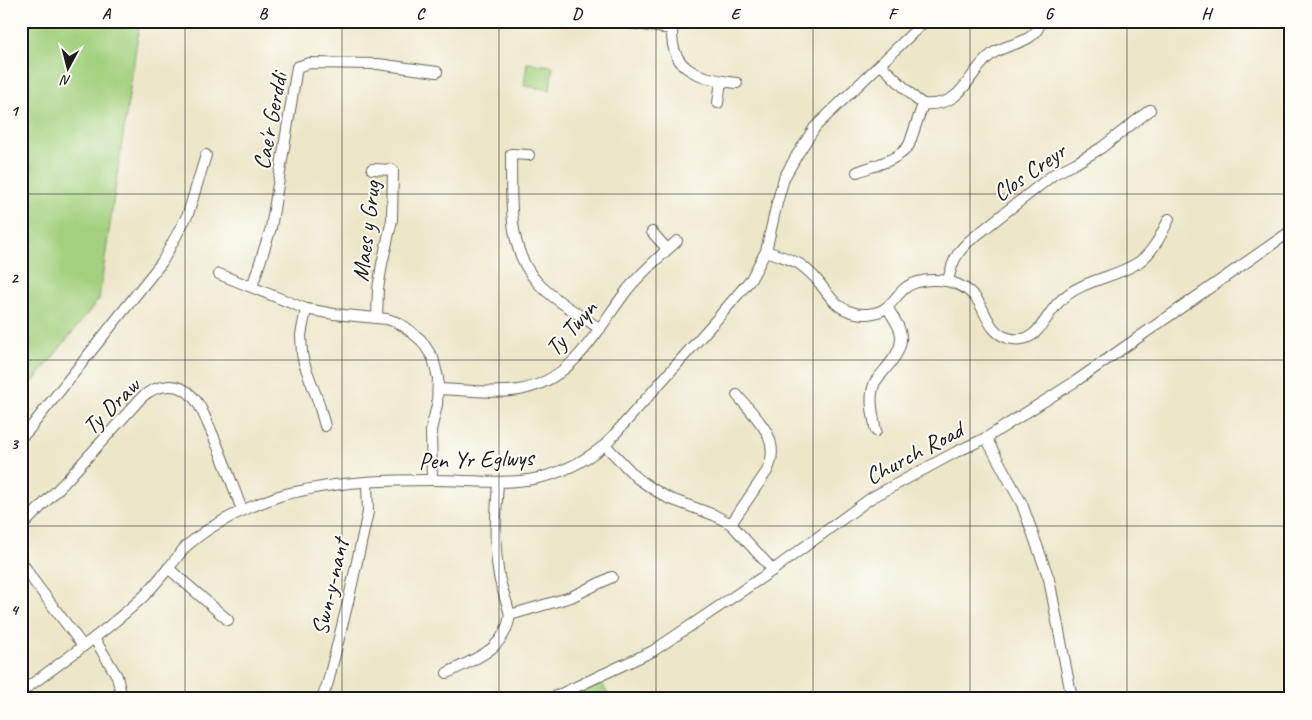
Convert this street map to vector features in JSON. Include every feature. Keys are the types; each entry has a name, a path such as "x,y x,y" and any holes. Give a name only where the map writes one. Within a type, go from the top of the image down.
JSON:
{"street":[{"path":"615,21 672,25 672,44 684,66 698,75 709,79 736,83"},
{"name":"Pen Yr Eglwys","path":"21,692 94,638 143,596 189,543 215,525 242,510 282,495 319,487 367,482 432,480 498,482 529,480 558,473 583,461 605,445 717,320 751,279 766,251 776,203 784,178 815,127 925,21"},
{"path":"881,65 923,104 941,103 959,93 984,60 992,53 1032,37 1041,21"},
{"name":"Cae'r Gerddi","path":"252,287 271,228 297,67 309,63 378,64 437,72"},
{"path":"718,103 721,81"},
{"path":"857,172 896,157 906,150 923,104"},
{"name":"Clos Creyr","path":"948,281 952,263 959,251 975,236 1054,174 1076,164 1101,148 1150,110"},
{"path":"529,155 511,154 514,236 519,250 538,283 560,302 600,328"},
{"path":"21,437 28,432 162,262 188,214 206,155"},
{"name":"Maes y Grug","path":"372,169 394,170 392,220 378,289 377,318"},
{"path":"766,251 799,264 817,279 836,304 849,311 864,314 887,307 905,288 912,284 929,280 948,281 962,287 977,299 991,327 996,332 1009,338 1022,339 1040,329 1058,302 1073,291 1088,283 1120,272 1139,262 1158,242 1169,219"},
{"name":"Church Road","path":"550,699 654,651 773,570 871,498 986,438 1076,380 1291,231"},
{"path":"652,232 667,249"},
{"name":"Ty Twyn","path":"438,389 518,390 550,379 574,362 629,288 677,241"},
{"path":"219,274 306,308 334,314 387,320 405,327 421,340 428,348 437,368 438,378 437,404 431,430 432,480"},
{"path":"876,430 872,406 872,388 874,382 896,356 901,340 899,328 887,307"},
{"path":"306,308 301,335 302,354 325,426"},
{"name":"Ty Draw","path":"21,528 72,475 142,397 147,392 161,386 176,386 183,389 194,397 198,403 214,436 242,510"},
{"path":"731,524 770,464 772,449 769,435 738,395"},
{"path":"986,438 1022,504 1049,579 1072,699"},
{"path":"605,445 636,478 653,489 668,498 714,515 731,524 773,570"},
{"name":"Swn-y-nant","path":"322,699 348,602 368,512 367,482"},
{"path":"447,673 484,654 496,645 505,633 510,615 500,580 497,559 495,518 498,482"},
{"path":"21,561 33,580 83,646"},
{"path":"168,568 228,620"},
{"path":"510,615 571,596 612,577"},
{"path":"94,638 117,676 122,699"}],"green space":[{"path":"21,21 140,21 99,299 21,397"},
{"path":"527,63 553,66 550,90 524,86"},
{"path":"602,683 610,699 566,699"}]}
